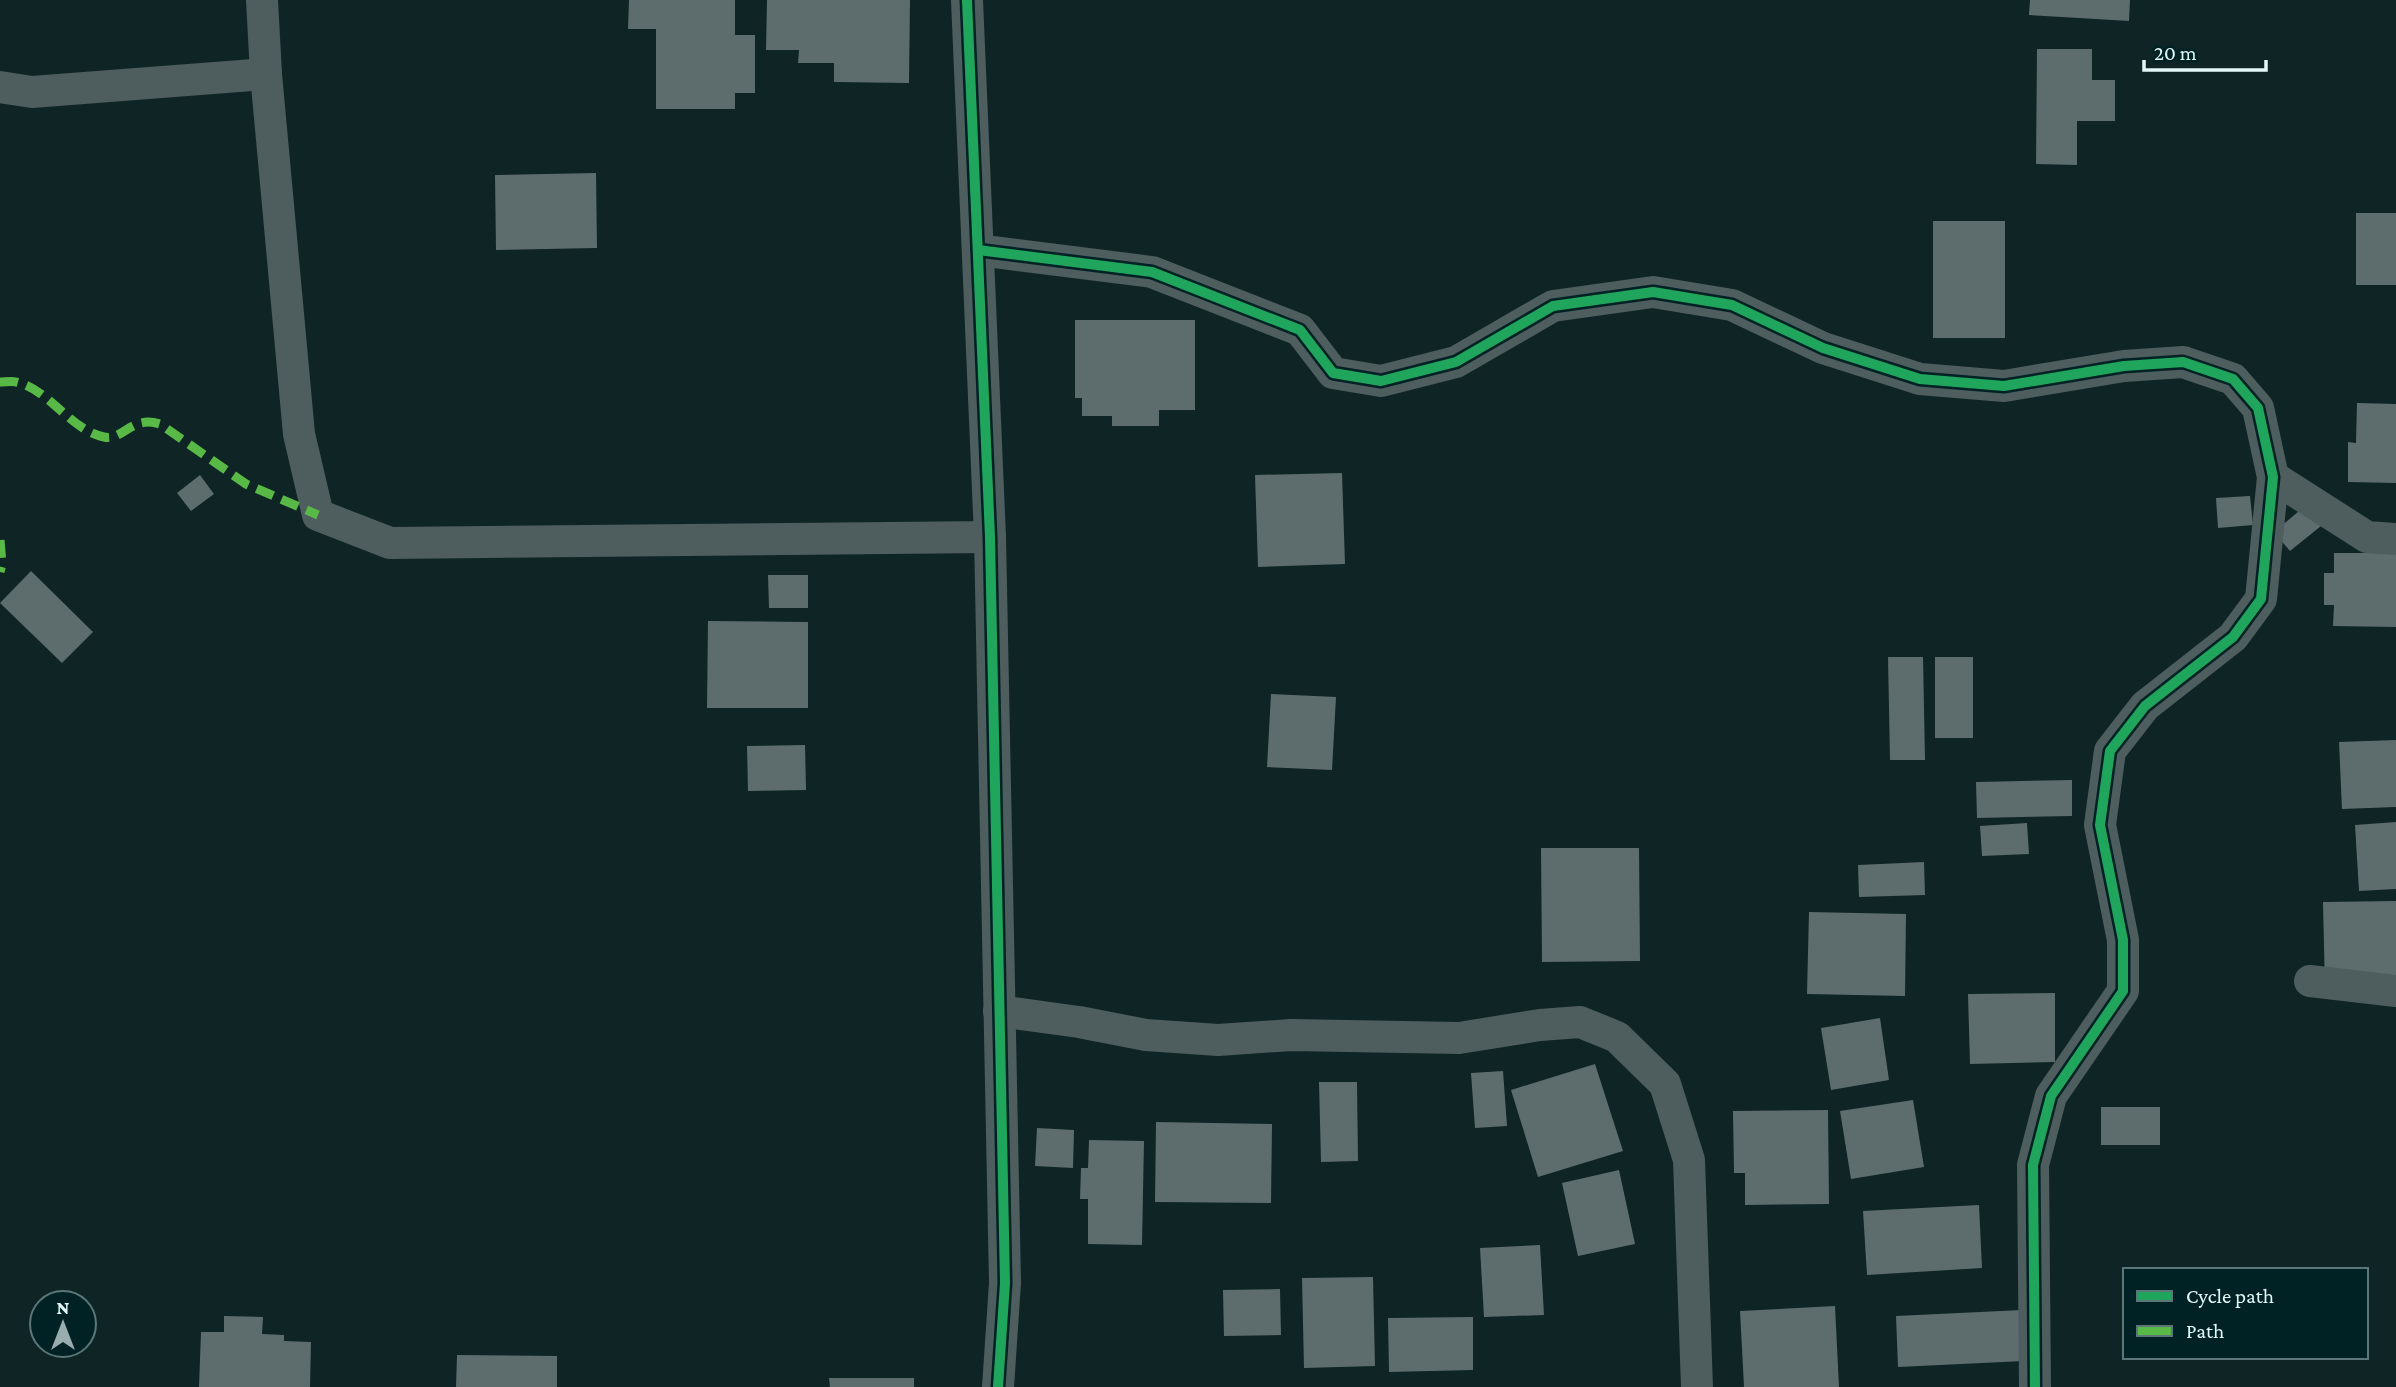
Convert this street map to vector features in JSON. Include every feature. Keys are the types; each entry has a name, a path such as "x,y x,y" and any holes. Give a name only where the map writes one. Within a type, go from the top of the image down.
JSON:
{"street":[{"path":"262,0 266,74 299,434 318,515 390,542 990,537"},
{"path":"967,0 990,537 1005,1283 998,1387"},
{"path":"0,87 32,92 266,74"},
{"path":"978,250 1152,272 1300,330 1333,373 1381,381 1456,362 1552,306 1653,292 1732,305 1823,348 1920,379 2004,386 2124,366 2183,362 2233,379 2258,408 2273,477 2261,599 2233,637 2145,706 2110,751 2100,825 2123,940 2123,991 2051,1096 2033,1165 2035,1387"},
{"path":"2273,477 2368,537 2396,539"},
{"path":"2310,981 2396,991"},
{"path":"999,1011 1146,1035 1218,1040 1291,1035 1459,1038 1539,1025 1580,1022 1617,1037 1665,1084 1689,1160 1697,1387"}],"building":[{"path":"629,0 735,0 735,35 755,35 755,93 735,93 735,109 656,109 656,29 628,29"},
{"path":"767,0 910,0 909,83 834,82 834,63 798,63 799,50 766,50"},
{"path":"2030,0 2130,0 2129,21 2029,15"},
{"path":"2037,49 2092,49 2092,80 2115,80 2115,121 2077,121 2077,165 2036,164"},
{"path":"596,173 597,248 496,250 495,175"},
{"path":"2356,213 2396,213 2396,285 2356,285"},
{"path":"1933,221 2005,221 2005,338 1933,338"},
{"path":"1075,320 1195,320 1195,410 1159,410 1159,426 1112,426 1112,416 1082,416 1082,398 1075,398"},
{"path":"2357,403 2396,404 2396,483 2348,482 2348,442 2356,443"},
{"path":"1342,473 1345,564 1258,567 1255,475"},
{"path":"200,475 214,494 191,511 177,493"},
{"path":"2250,496 2253,525 2218,528 2216,498"},
{"path":"2305,506 2321,526 2290,551 2274,532"},
{"path":"2334,553 2396,553 2396,627 2333,626 2334,605 2324,605 2324,573 2334,573"},
{"path":"31,571 93,632 62,663 0,603"},
{"path":"768,575 808,575 808,608 769,608"},
{"path":"708,621 808,622 808,708 707,708"},
{"path":"1888,657 1923,657 1925,760 1890,760"},
{"path":"1935,657 1973,657 1973,738 1935,738"},
{"path":"1271,694 1336,697 1332,770 1267,767"},
{"path":"2396,740 2396,807 2342,809 2339,742"},
{"path":"805,745 806,790 748,791 747,746"},
{"path":"2072,780 2072,816 1977,818 1976,782"},
{"path":"2396,822 2396,889 2359,891 2355,825"},
{"path":"2027,823 2029,854 1982,856 1980,826"},
{"path":"1541,848 1639,848 1640,961 1542,962"},
{"path":"1924,862 1925,895 1859,897 1858,865"},
{"path":"2396,901 2396,988 2325,990 2323,902"},
{"path":"1809,912 1906,914 1905,996 1807,994"},
{"path":"2055,993 2055,1062 1970,1064 1968,994"},
{"path":"1880,1018 1889,1080 1831,1090 1821,1028"},
{"path":"1595,1064 1623,1151 1538,1177 1511,1090"},
{"path":"1503,1071 1507,1126 1475,1128 1471,1073"},
{"path":"1319,1082 1357,1082 1358,1161 1321,1162"},
{"path":"1913,1100 1924,1167 1851,1179 1840,1111"},
{"path":"2101,1107 2160,1107 2160,1145 2101,1145"},
{"path":"1828,1110 1829,1204 1745,1205 1745,1173 1734,1173 1733,1111"},
{"path":"1156,1122 1272,1124 1271,1203 1155,1202"},
{"path":"1037,1128 1074,1130 1073,1168 1035,1166"},
{"path":"1089,1140 1144,1141 1142,1245 1088,1244 1088,1199 1080,1199 1081,1168 1088,1168"},
{"path":"1619,1170 1635,1244 1578,1256 1562,1183"},
{"path":"1979,1205 1982,1268 1867,1275 1863,1211"},
{"path":"1540,1245 1544,1315 1484,1317 1480,1248"},
{"path":"1373,1277 1375,1366 1304,1368 1302,1278"},
{"path":"1280,1289 1281,1335 1224,1336 1223,1290"},
{"path":"1835,1306 1839,1387 1744,1387 1740,1311"},
{"path":"2022,1310 2024,1361 1898,1367 1896,1316"},
{"path":"224,1316 263,1317 262,1334 284,1335 284,1341 311,1342 310,1387 199,1387 201,1332 224,1332"},
{"path":"1473,1317 1473,1370 1389,1372 1388,1318"},
{"path":"457,1355 557,1356 557,1387 456,1387"},
{"path":"829,1378 914,1378 914,1387 830,1387"}],"marked path":[{"path":"0,382 28,386 81,426 104,437 117,435 142,423 160,424 246,484 318,515"},
{"path":"0,540 0,572"}],"cycle path":[{"path":"967,0 990,537 1005,1283 998,1387"},
{"path":"978,250 1152,272 1300,330 1333,373 1381,381 1456,362 1553,306 1653,292 1732,305 1823,348 1920,379 2004,386 2124,366 2183,362 2233,379 2258,408 2273,477 2261,599 2233,637 2145,706 2110,751 2100,825 2123,940 2123,991 2051,1096 2033,1165 2035,1387"}]}
